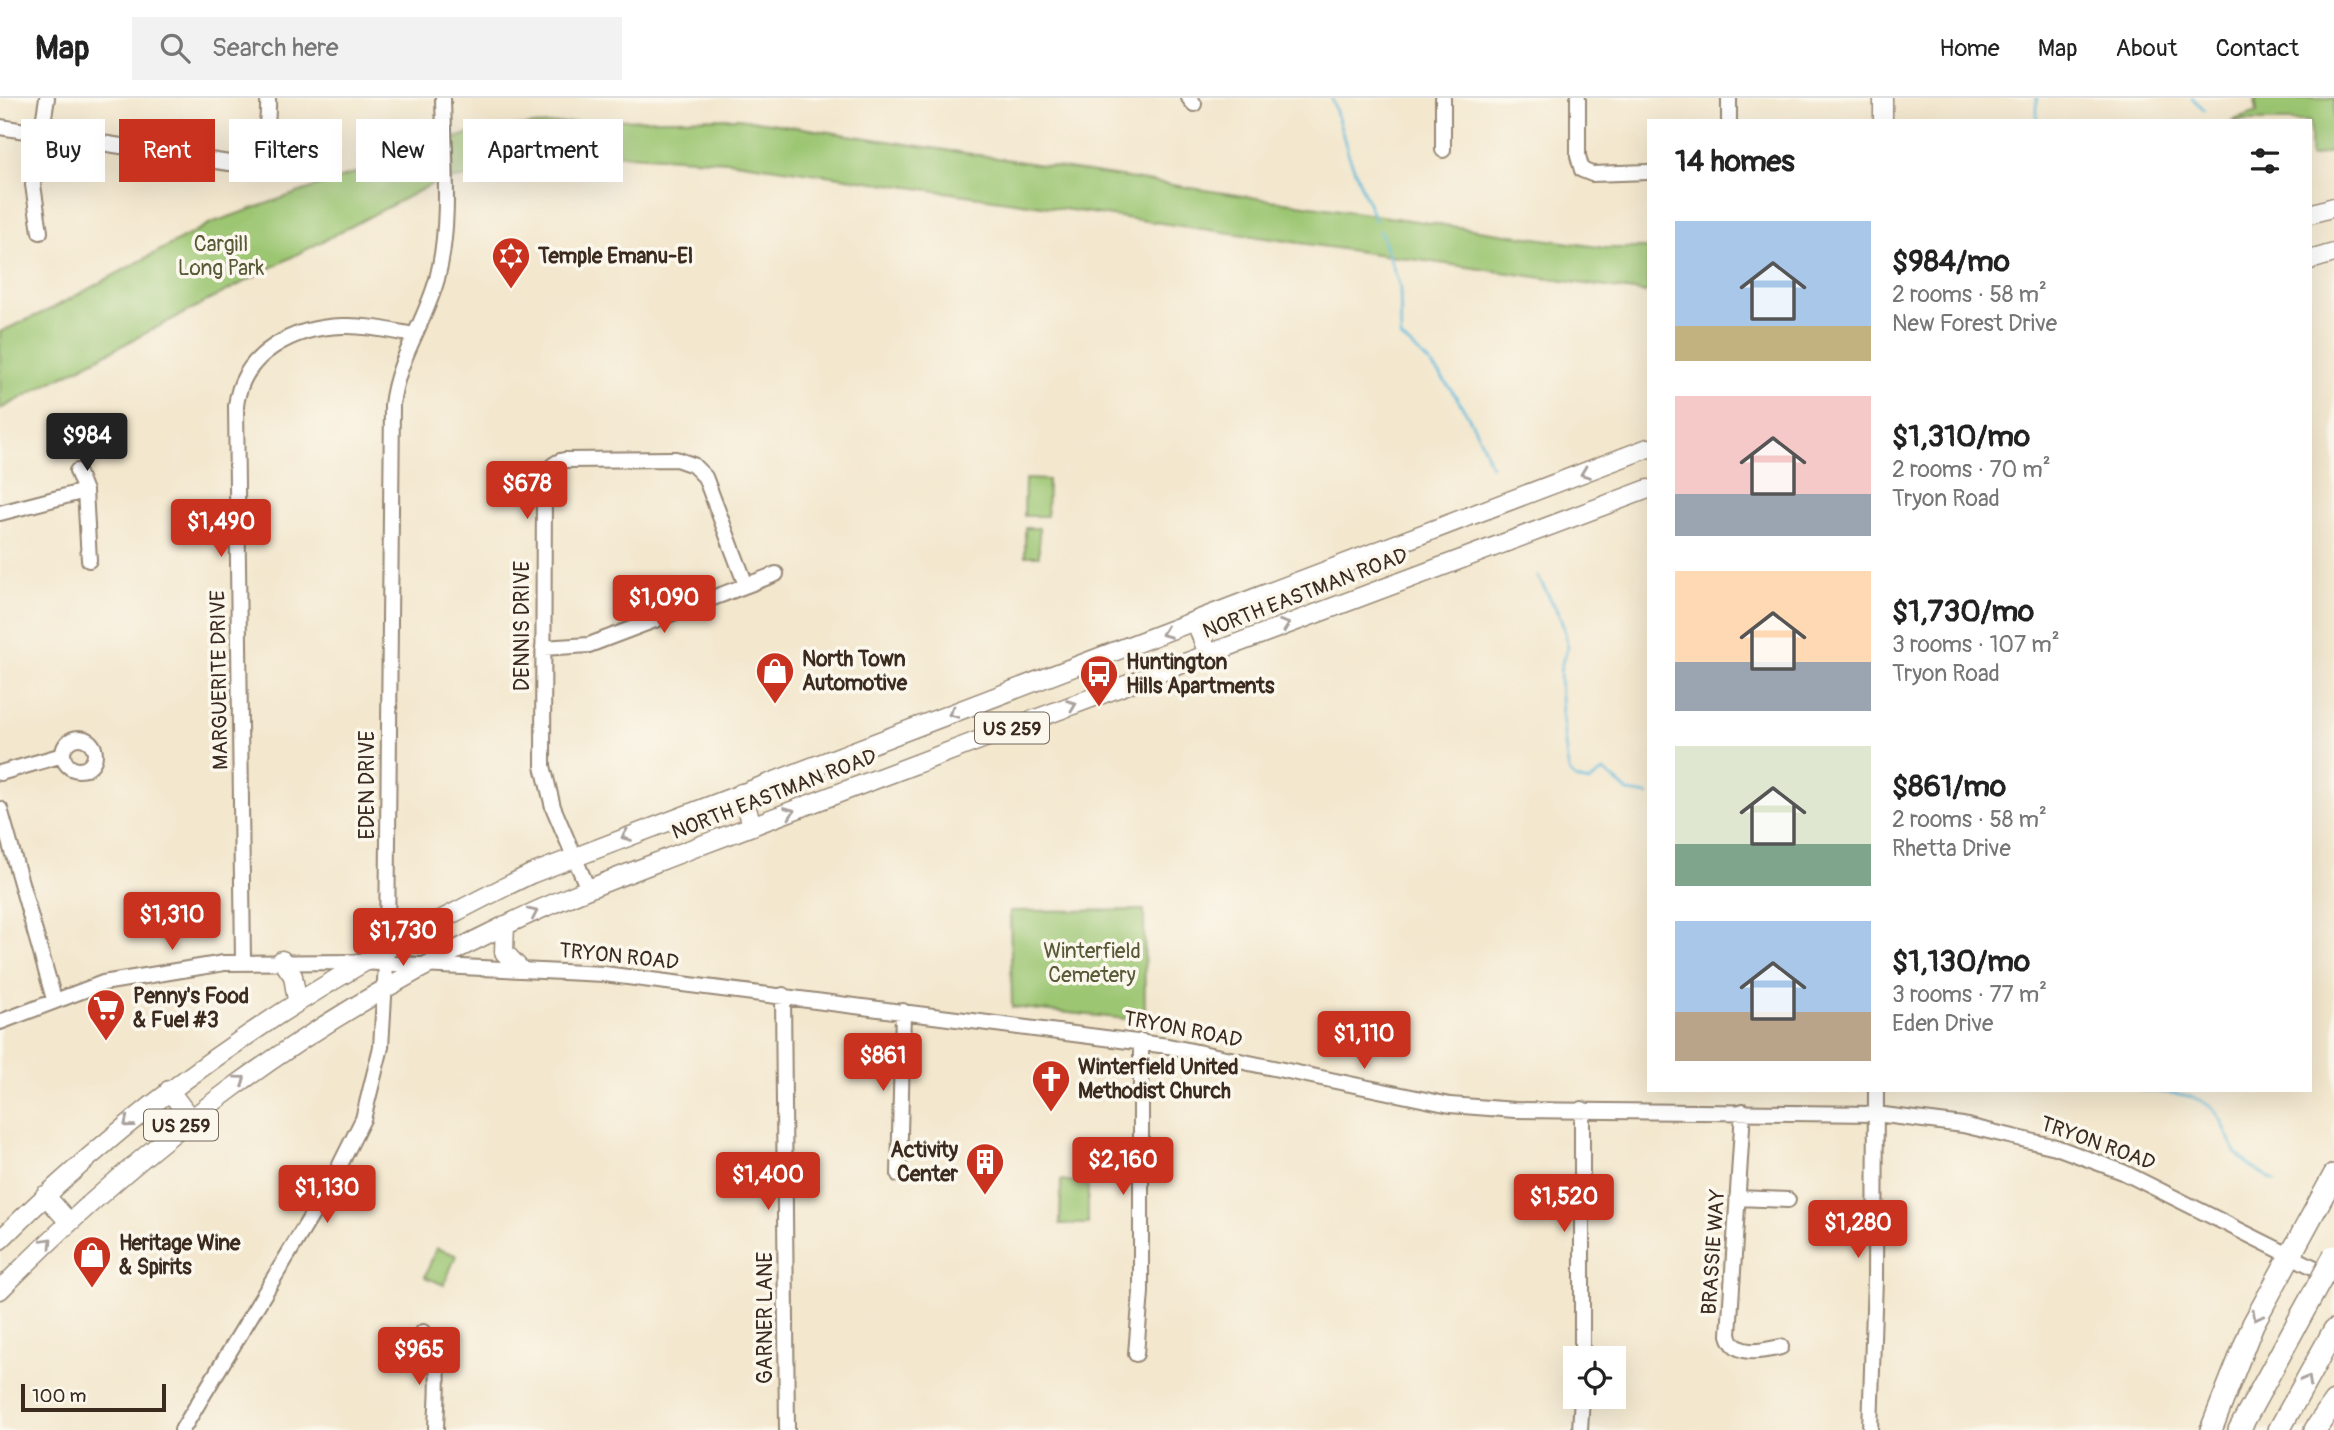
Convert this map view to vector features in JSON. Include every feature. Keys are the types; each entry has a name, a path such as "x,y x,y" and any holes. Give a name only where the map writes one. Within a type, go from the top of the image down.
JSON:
{"highway":[{"path":"2211,1430 2245,1341 2288,1255 2334,1175"},
{"path":"2239,1430 2334,1256"},
{"path":"2279,1430 2334,1330"},
{"path":"2315,1430 2334,1402"}],"main road":[{"path":"1883,98 1883,119"},
{"path":"2312,213 2334,207"},
{"path":"2312,259 2334,253"},
{"name":"NORTH EASTMAN ROAD","path":"0,1240 45,1195 170,1090 297,1000 359,962 386,955 575,855 1196,622 1647,448"},
{"name":"NORTH EASTMAN ROAD","path":"0,1290 68,1221 190,1118 321,1025 427,965 505,925 588,889 752,826 1647,489"},
{"path":"1196,622 1208,654"},
{"path":"741,793 752,826"},
{"path":"505,925 504,952 519,968"},
{"path":"282,960 293,976 297,1000"},
{"path":"170,1090 190,1118"},
{"path":"45,1195 68,1221"}],"street":[{"path":"43,119 47,98"},
{"path":"105,144 216,162 236,162 255,152 267,128 268,98"},
{"name":"EDEN DRIVE","path":"182,1430 321,1201 352,1143 378,1064 386,955 392,415 398,376 436,283 443,246 443,98"},
{"path":"1443,98 1443,149"},
{"path":"1578,98 1578,156 1583,170 1592,174 1647,172"},
{"path":"1729,98 1729,119"},
{"path":"0,127 21,130"},
{"path":"34,182 33,193 40,232"},
{"name":"MARGUERITE DRIVE","path":"243,961 236,406 240,387 251,364 262,352 306,332 353,326 414,335"},
{"name":"DENNIS DRIVE","path":"588,889 553,807 543,772 544,482 548,470 557,462 677,459 697,467 707,481 746,585"},
{"path":"77,471 85,491 89,561"},
{"path":"0,513 85,491"},
{"path":"543,648 589,645 776,574"},
{"path":"0,773 64,755"},
{"path":"0,809 54,999"},
{"name":"TRYON ROAD","path":"386,955 427,965 604,974 1141,1041 1426,1102 1497,1110 1876,1114 1984,1129 2080,1155 2166,1191 2334,1278"},
{"path":"0,1022 54,999 141,975 243,961 359,962"},
{"name":"GARNER LANE","path":"783,995 781,1062 786,1186 787,1430"},
{"path":"899,1175 903,1011"},
{"path":"1136,1354 1141,1292 1141,1041"},
{"path":"1870,1430 1875,1278 1876,1092"},
{"path":"1582,1109 1582,1346"},
{"name":"BRASSIE WAY","path":"1742,1111 1729,1338 1734,1346 1742,1350 1781,1347"},
{"path":"1737,1198 1788,1200"},
{"path":"422,1332 432,1341 436,1355 436,1430"},
{"path":"1580,1430 1581,1409"}],"green space":[{"path":"2255,98 2334,98 2334,151 2312,156 2312,119 2237,119 2257,112"},
{"name":"Cargill Long Park","path":"738,118 1263,199 1605,248 1647,248 1647,293 728,161 623,155 623,120"},
{"name":"Cargill Long Park","path":"463,136 463,178 449,180 449,140"},
{"name":"Cargill Long Park","path":"356,173 356,182 436,182 0,409 0,332 53,308 211,223 329,182 342,182 342,178"},
{"path":"1025,479 1048,480 1047,516 1024,516"},
{"path":"1025,528 1039,528 1039,556 1025,556"},
{"name":"Winterfield Cemetery","path":"1144,910 1145,1021 1012,1007 1010,911"},
{"path":"1061,1180 1088,1184 1088,1224 1060,1224"},
{"path":"436,1248 456,1255 444,1285 425,1277"}],"waterway":[{"path":"1332,98 1349,156 1375,220"},
{"path":"2037,98 2037,119"},
{"path":"2192,98 2205,110"},
{"path":"1380,231 1400,287 1401,338 1430,364 1455,396 1476,430 1491,466"},
{"path":"1538,577 1557,610 1566,638 1567,649 1561,667 1561,687 1570,773 1589,782 1604,771 1628,792 1647,795"},
{"path":"2157,1092 2193,1097 2208,1105 2218,1115 2240,1157 2275,1181"}],"place":[{"name":"Temple Emanu-El","path":"511,290"},
{"name":"North Town Automotive","path":"775,705"},
{"name":"Huntington Hills Apartments","path":"1099,708"},
{"name":"Penny's Food & Fuel #3","path":"106,1042"},
{"name":"Winterfield United Methodist Church","path":"1051,1113"},
{"name":"Activity Center","path":"985,1196"},
{"name":"Heritage Wine & Spirits","path":"92,1289"}]}
